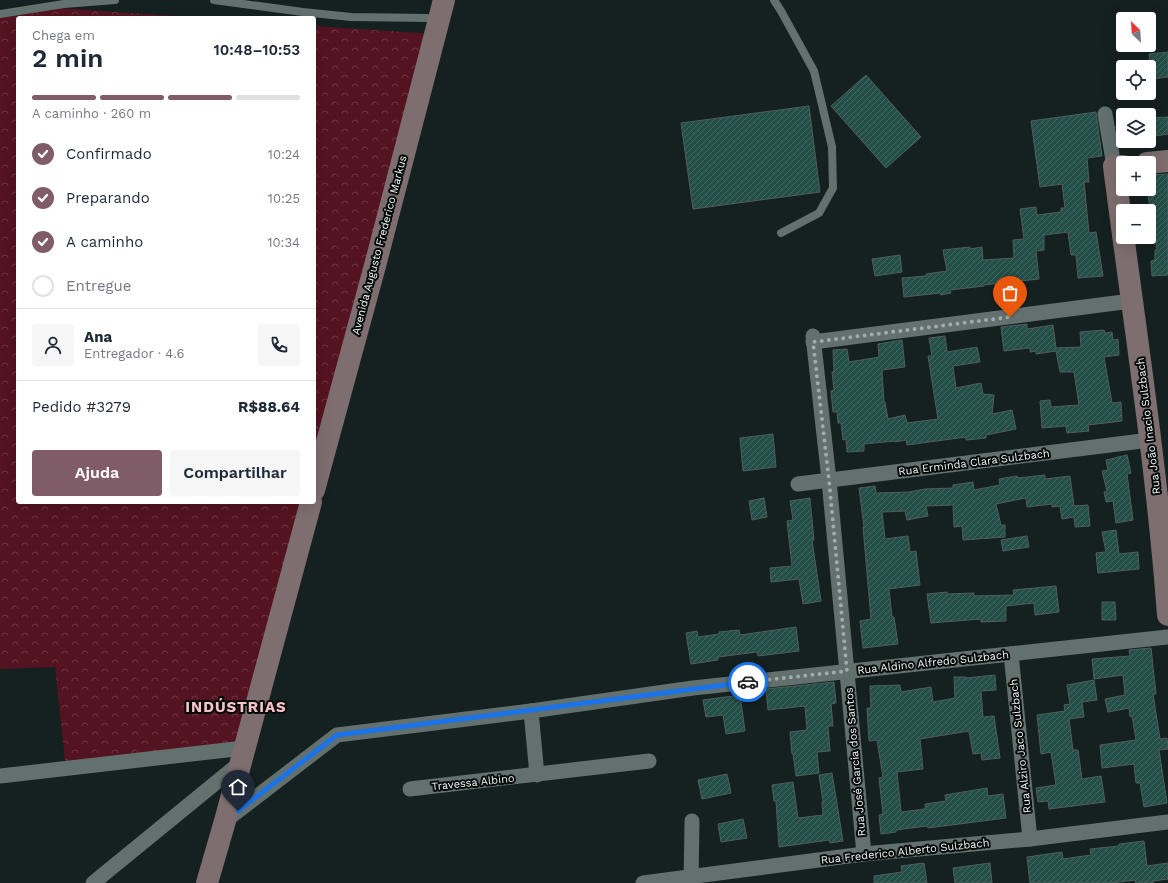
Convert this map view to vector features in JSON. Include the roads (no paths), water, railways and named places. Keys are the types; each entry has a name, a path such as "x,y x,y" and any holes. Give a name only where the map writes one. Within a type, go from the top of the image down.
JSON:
{"street":[{"name":"Avenida Augusto Frederico Markus","path":"316,483 376,262 444,0"},
{"name":"Rua João Inacio Sulzbach","path":"1104,114 1116,159"},
{"path":"1156,162 1168,161"},
{"name":"Rua João Inacio Sulzbach","path":"1121,196 1131,301 1166,571 1168,615"},
{"name":"Rua José Garcia dos Santos","path":"864,854 829,480 813,339 1131,301"},
{"name":"Rua Erminda Clara Sulzbach","path":"798,484 1150,440"},
{"path":"207,883 226,821 242,756 310,504"},
{"name":"Rua Aldino Alfredo Sulzbach","path":"226,821 337,735 531,711 693,688 1168,637"},
{"name":"Rua Alziro Jaco Sulzbach","path":"1011,654 1030,839"},
{"path":"531,711 537,775"},
{"path":"0,776 242,756"},
{"path":"93,883 242,756"},
{"name":"Travessa Albino","path":"410,789 537,775 649,760"},
{"path":"691,880 692,821"},
{"name":"Rua Frederico Alberto Sulzbach","path":"643,883 691,880 864,854 1030,839 1168,822"}],"lane":[{"path":"0,14 42,4 116,0"},
{"path":"214,0 316,14 351,17 421,18 438,21"},
{"path":"774,0 814,71 832,147 833,188 819,213 781,233"}],"district":[{"name":"INDÚSTRIAS","path":"236,707"}]}
